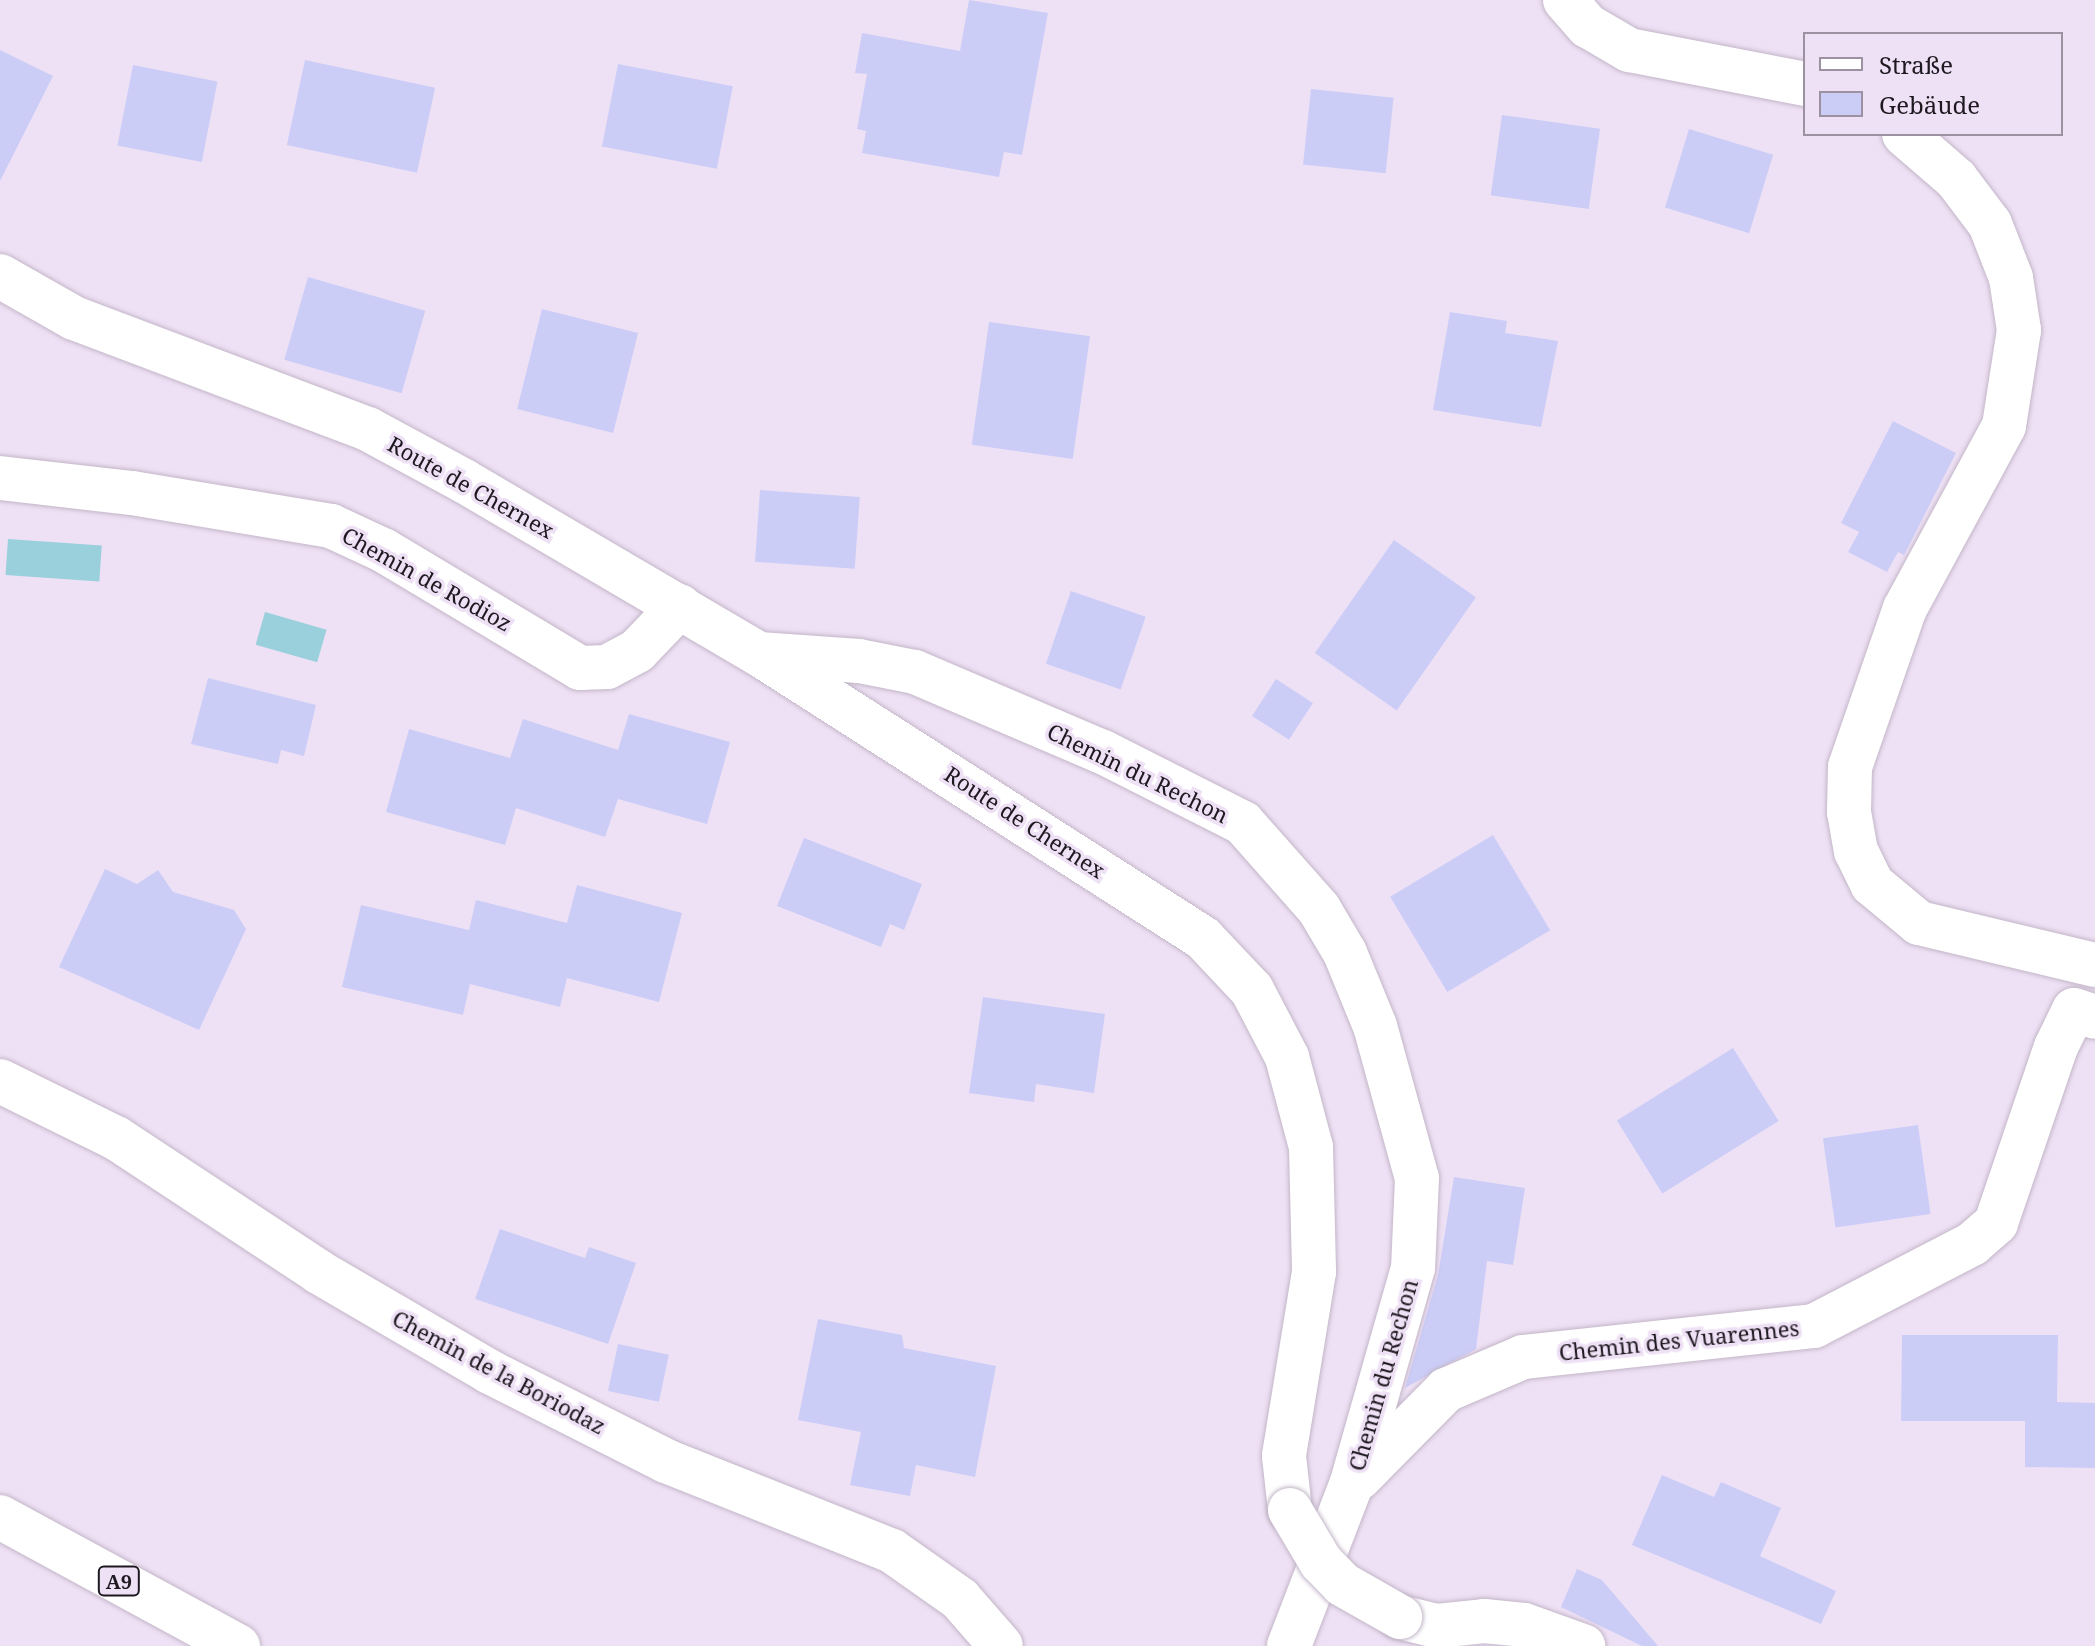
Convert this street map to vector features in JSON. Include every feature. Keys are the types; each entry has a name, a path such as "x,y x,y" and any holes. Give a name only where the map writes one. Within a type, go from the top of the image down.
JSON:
{"main road":[{"path":"1565,0 1588,26 1629,50 1803,84"},
{"path":"1906,136 1956,179 1990,224 2011,278 2017,354 2004,426 1905,608 1850,767 1849,812 1856,851 1872,884 1919,923 2095,965"},
{"name":"Route de Chernex","path":"0,276 74,318 368,429 759,654 1203,938 1252,990 1287,1057 1311,1147 1314,1272 1284,1456 1290,1510 1321,1562 1342,1584 1400,1617 1437,1626 1484,1621 1524,1625 1583,1646"},
{"name":"Chemin de Rodioz","path":"0,478 132,493 331,526 383,550 580,668 607,667 637,651 680,606"},
{"name":"Chemin du Rechon","path":"759,654 859,661 915,672 1103,752 1243,823 1319,909 1345,953 1375,1026 1417,1178 1413,1268 1351,1485"},
{"name":"Chemin des Vuarennes","path":"1289,1646 1351,1485 1446,1390 1523,1357 1814,1326 1985,1236 2009,1191 2056,1047 2074,1010 2095,1017"},
{"name":"Chemin de la Boriodaz","path":"0,1081 116,1138 319,1272 490,1372 666,1461 892,1551 960,1599 1001,1646"},
{"name":"A9","path":"0,1517 238,1646"}],"water":[{"path":"8,539 102,546 99,581 5,575"},
{"path":"265,612 327,630 317,662 256,645"}],"building":[{"path":"969,0 1048,13 1022,155 1004,152 999,177 862,153 866,131 857,129 867,74 855,73 862,33 960,51"},
{"path":"0,50 53,76 0,181"},
{"path":"305,60 435,88 417,173 287,145"},
{"path":"618,64 733,86 717,169 602,146"},
{"path":"133,65 217,81 202,162 117,145"},
{"path":"1311,89 1394,98 1386,173 1303,165"},
{"path":"1502,115 1600,129 1589,209 1491,195"},
{"path":"1689,129 1773,155 1749,233 1665,207"},
{"path":"308,277 425,311 402,393 284,360"},
{"path":"542,309 638,333 613,433 517,409"},
{"path":"1450,312 1507,321 1505,333 1558,341 1541,427 1433,410"},
{"path":"989,322 1090,336 1073,459 972,445"},
{"path":"1893,421 1956,453 1904,555 1898,552 1887,572 1848,552 1859,532 1841,523"},
{"path":"760,490 860,497 855,569 755,562"},
{"path":"1394,540 1476,597 1397,710 1315,653"},
{"path":"1071,591 1146,617 1121,690 1046,664"},
{"path":"208,678 316,705 304,756 281,750 278,764 191,744"},
{"path":"1276,679 1313,703 1289,740 1252,716"},
{"path":"629,714 730,742 707,824 618,799 605,837 516,808 505,845 386,812 409,729 510,758 523,719 618,750"},
{"path":"1493,835 1550,930 1447,992 1390,897"},
{"path":"804,838 922,884 904,930 890,924 881,947 777,906"},
{"path":"105,869 137,884 158,870 173,892 234,910 246,929 199,1030 59,967"},
{"path":"577,885 682,913 659,1002 567,978 560,1007 470,984 463,1015 342,987 361,905 469,930 476,900 567,923"},
{"path":"983,997 1105,1014 1094,1093 1036,1084 1034,1102 969,1093"},
{"path":"1733,1048 1779,1121 1662,1194 1617,1121"},
{"path":"1918,1125 1931,1214 1835,1227 1823,1138"},
{"path":"1454,1177 1525,1188 1513,1265 1487,1261 1476,1349 1405,1388 1438,1275"},
{"path":"500,1229 585,1258 589,1247 636,1263 608,1344 475,1299"},
{"path":"818,1319 902,1335 904,1348 996,1366 975,1477 916,1465 910,1496 850,1485 861,1432 798,1420"},
{"path":"1902,1335 2058,1335 2057,1402 2095,1403 2095,1468 2025,1467 2025,1421 1901,1421"},
{"path":"618,1344 669,1355 659,1402 608,1391"},
{"path":"1662,1475 1714,1497 1721,1482 1781,1508 1760,1556 1836,1591 1821,1624 1632,1545"},
{"path":"1577,1569 1602,1580 1658,1646 1642,1646 1561,1607"}]}
